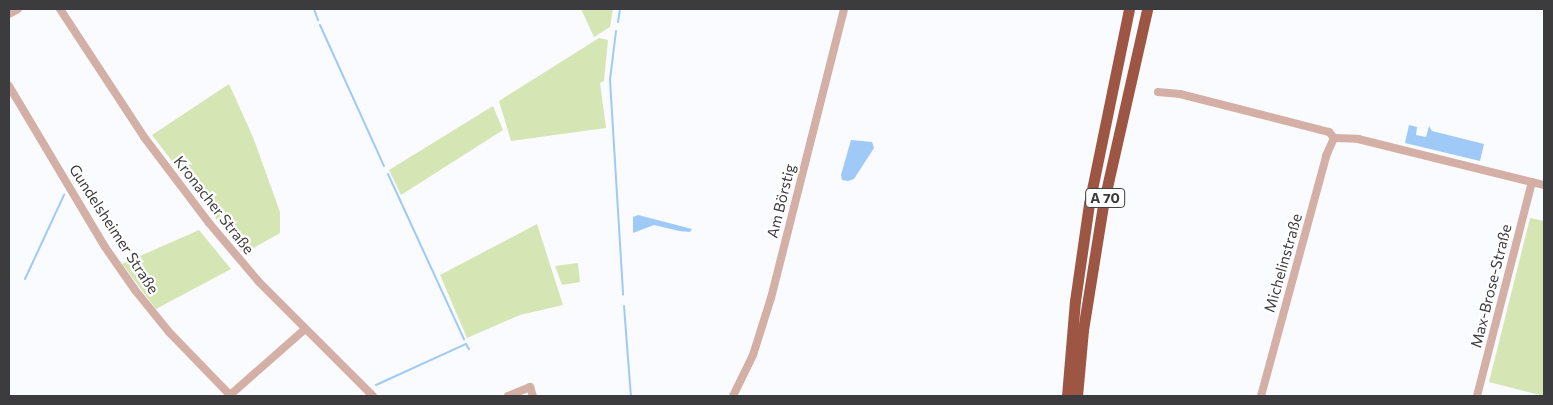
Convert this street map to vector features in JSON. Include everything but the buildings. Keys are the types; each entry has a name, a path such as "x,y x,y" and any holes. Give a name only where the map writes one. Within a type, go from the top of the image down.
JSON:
{"highway":[{"name":"A 70","path":"1067,396 1075,301 1089,204 1129,9"},
{"name":"A 70","path":"1077,396 1084,322 1103,205 1147,9"}],"street":[{"path":"9,14 18,9"},
{"name":"Kronacher Straße","path":"60,9 175,180 240,260 305,329 373,396"},
{"name":"Am Börstig","path":"733,396 753,355 768,310 844,9"},
{"name":"Gundelsheimer Straße","path":"9,86 135,290 169,332 230,396"},
{"path":"1158,92 1180,94 1329,132 1334,138 1358,139 1544,185"},
{"name":"Michelinstraße","path":"1261,396 1326,156 1334,138"},
{"name":"Max-Brose-Straße","path":"1477,396 1532,182"},
{"path":"230,396 305,329"},
{"path":"508,396 530,387 533,396"}],"green space":[{"path":"581,9 613,9 610,27 594,37"},
{"path":"599,38 608,40 604,81 600,83 606,128 511,141 499,101"},
{"path":"229,84 253,137 280,212 280,233 243,254 152,135"},
{"path":"493,106 503,130 401,195 389,170"},
{"path":"1530,218 1544,221 1544,396 1489,382"},
{"path":"537,224 563,305 520,315 467,338 440,275"},
{"path":"199,230 231,269 156,309 122,264"},
{"path":"578,263 580,282 562,285 555,266"}],"water":[{"path":"1409,125 1417,127 1416,135 1426,137 1429,126 1432,131 1484,144 1480,161 1405,143"},
{"path":"851,140 872,142 874,148 854,179 848,181 842,180 841,175"},
{"path":"638,215 692,229 690,232 679,231 654,225 633,233 633,217"}],"waterway":[{"path":"314,9 318,20"},
{"path":"618,22 620,9"},
{"path":"320,25 384,166"},
{"path":"616,31 610,80 623,295"},
{"path":"388,174 464,339"},
{"path":"25,279 64,195"},
{"path":"624,306 631,396"},
{"path":"376,385 466,344 469,349"}]}
